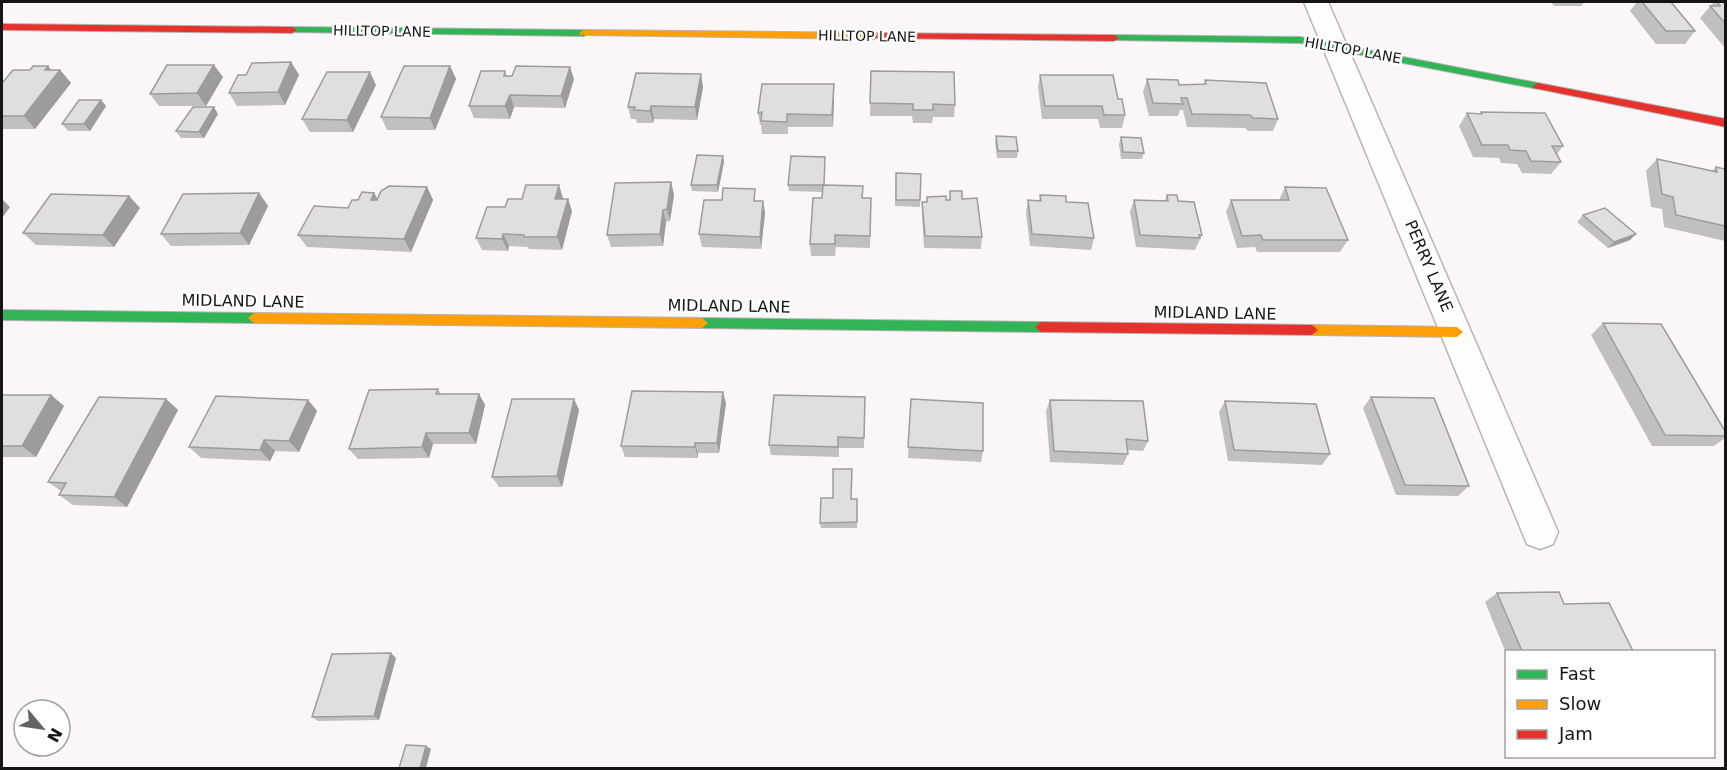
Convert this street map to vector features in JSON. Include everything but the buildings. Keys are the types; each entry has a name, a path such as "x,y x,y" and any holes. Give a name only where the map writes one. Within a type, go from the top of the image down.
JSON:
{"street":[{"name":"PERRY LANE","path":"1316,2 1540,532"},
{"name":"HILLTOP LANE","path":"2,27 1300,40 1725,123"},
{"name":"MIDLAND LANE","path":"2,315 1457,332"}],"traffic: fast":[{"path":"292,30 584,33"},
{"path":"1114,38 1300,40 1538,86"},
{"path":"2,315 254,318"},
{"path":"702,323 1041,327"}],"traffic: slow":[{"path":"584,33 874,36"},
{"path":"254,318 702,323"},
{"path":"1312,330 1457,332"}],"traffic: jam":[{"path":"2,27 292,30"},
{"path":"874,36 1114,38"},
{"path":"1538,86 1726,123"},
{"path":"1041,327 1312,330"}]}
